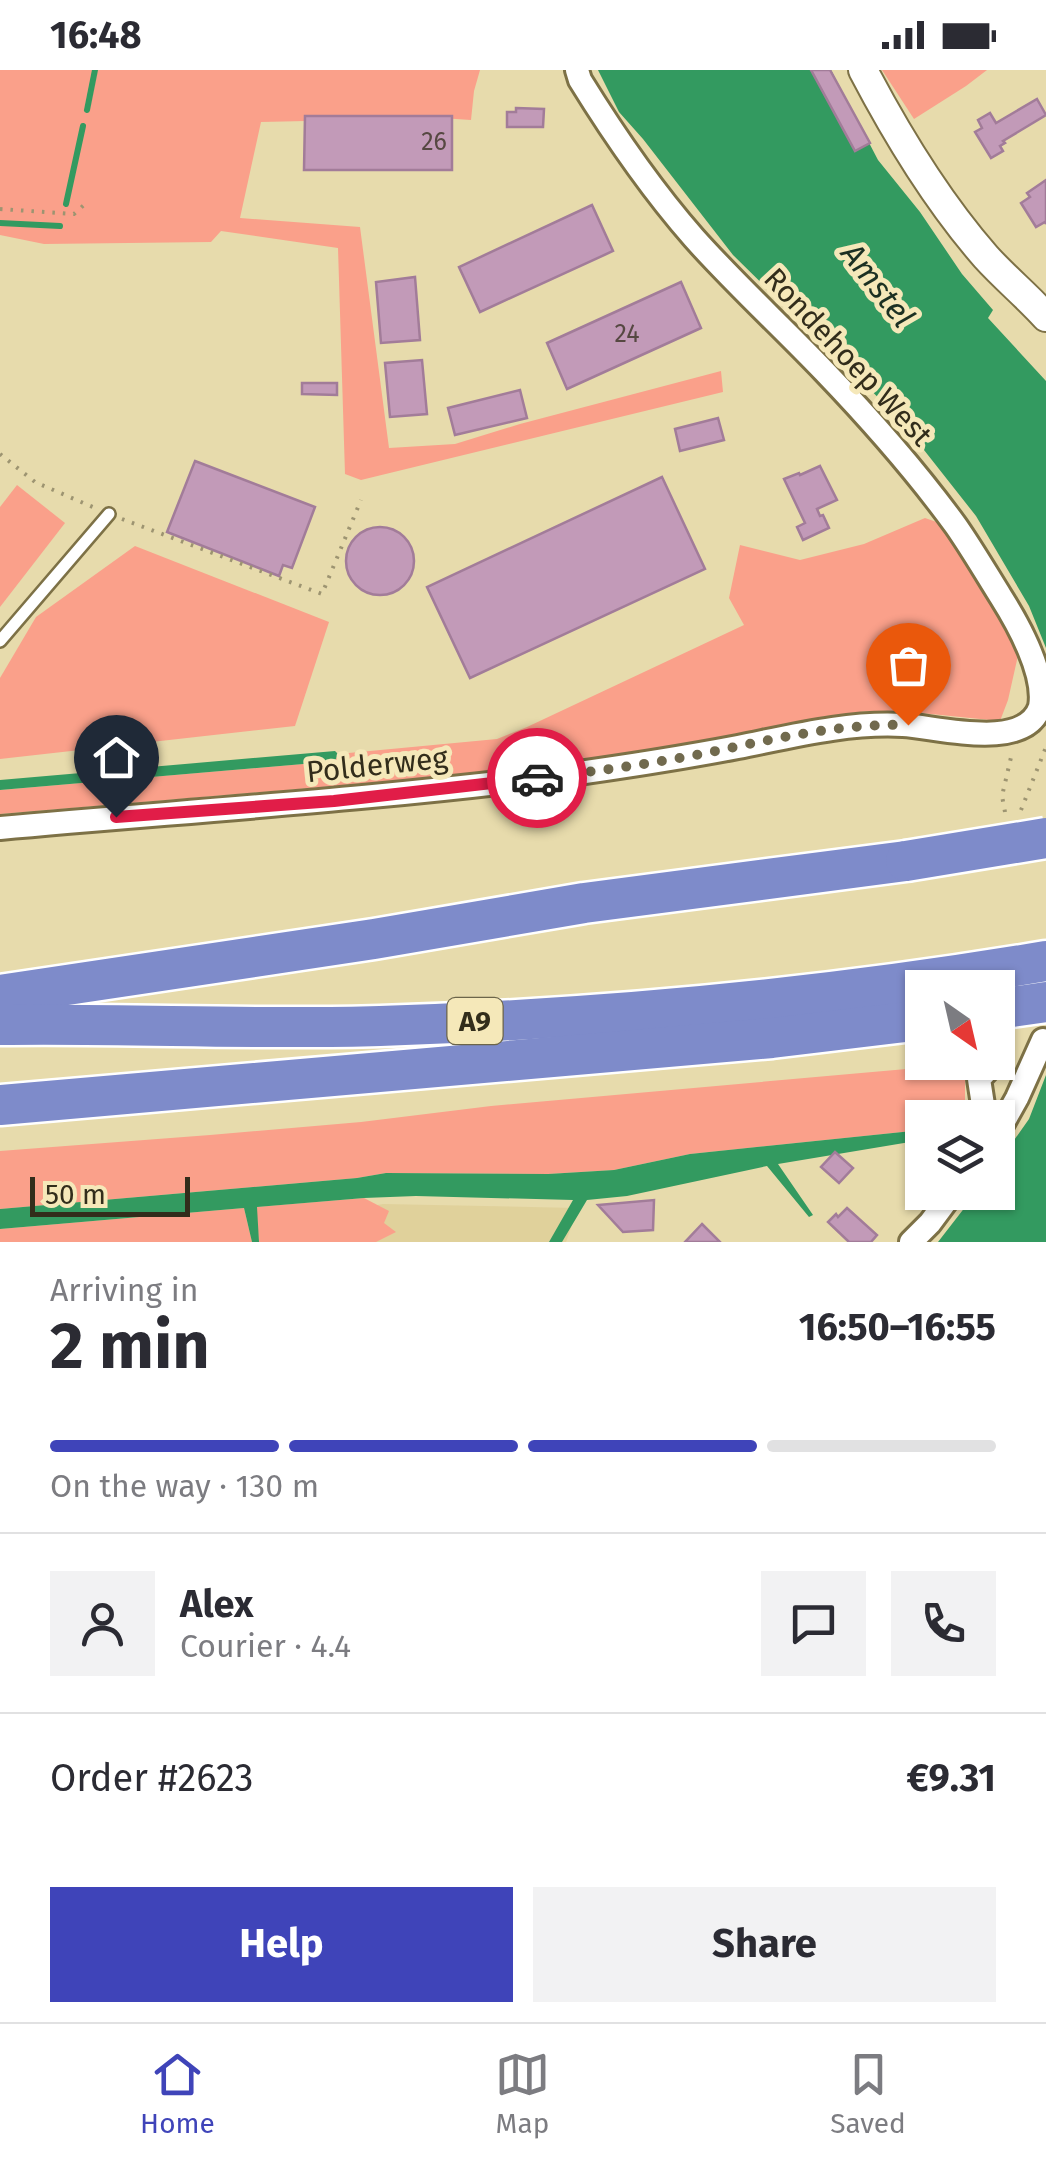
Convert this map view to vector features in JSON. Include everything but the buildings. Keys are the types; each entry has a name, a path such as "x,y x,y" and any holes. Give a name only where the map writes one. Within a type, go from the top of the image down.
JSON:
{"highway":[{"path":"0,995 584,903 906,861 1033,826"},
{"name":"A9","path":"0,1025 378,1026 567,1016 764,1000 1046,961"},
{"path":"1015,1018 1042,1032"},
{"name":"A9","path":"0,1105 772,1038 905,1022"}],"street":[{"name":"Rondehoep West","path":"577,70 616,138 694,238 888,440 958,529 1032,651 1042,685 1042,704"},
{"path":"863,70 888,118 951,212 986,257 1046,317"},
{"name":"Polderweg","path":"0,828 334,801 563,775 672,760 869,724 990,735 1026,726 1042,704"},
{"path":"1015,1049 1042,1032"},
{"path":"1015,1102 1042,1032"},
{"path":"912,1242 940,1210"}],"lane":[{"path":"0,640 109,514"}],"path":[{"path":"0,208 74,214 85,204"},
{"path":"0,454 36,482 109,514 322,594 361,500"},
{"path":"1033,826 1024,800 1046,747"}],"shaded area":[{"path":"0,70 480,70 471,120 261,122 240,218 360,227 389,448 455,444 721,371 723,392 361,480 345,474 338,248 221,231 211,242 44,244 0,235"},
{"path":"882,70 987,70 914,119"},
{"path":"17,485 65,523 0,607 0,507"},
{"path":"925,518 948,526 1019,651 1000,721 868,711 656,750 500,772 0,814 0,790 335,761 338,754 497,739 744,625 729,598 740,545 800,560 864,544"},
{"path":"135,546 329,622 295,726 0,759 0,678 36,617"},
{"path":"905,1069 905,1080 965,1080 965,1100 905,1100 905,1132 690,1154 614,1170 548,1174 386,1173 0,1209 0,1151 361,1122 491,1106"},
{"path":"364,1198 389,1211 384,1223 396,1232 376,1242 259,1242 256,1207"},
{"path":"383,1204 578,1208 566,1242 166,1242"},
{"path":"244,1208 252,1242 0,1242 0,1229"}],"water":[{"name":"Amstel","path":"598,70 831,70 878,160 993,310 988,318 1046,381 1046,648 1029,606 976,516 898,417 733,255 619,112"},
{"path":"335,751 335,761 0,790 0,780"},
{"path":"1046,1075 1046,1242 938,1242 963,1210 1015,1210 1015,1139 1029,1119"},
{"path":"905,1132 905,1143 778,1164 813,1215 809,1217 767,1166 627,1196 587,1200 562,1242 549,1242 573,1200 416,1196 257,1207 259,1242 252,1242 244,1208 0,1229 0,1209 386,1173 548,1174 614,1170 690,1154"}],"waterway":[{"path":"87,110 95,70"},
{"path":"66,204 83,126"},
{"path":"0,223 60,226"}],"way so far":[{"path":"537,778 672,760 833,728 908,725"}],"route":[{"path":"116,817 334,801 537,778"}]}
